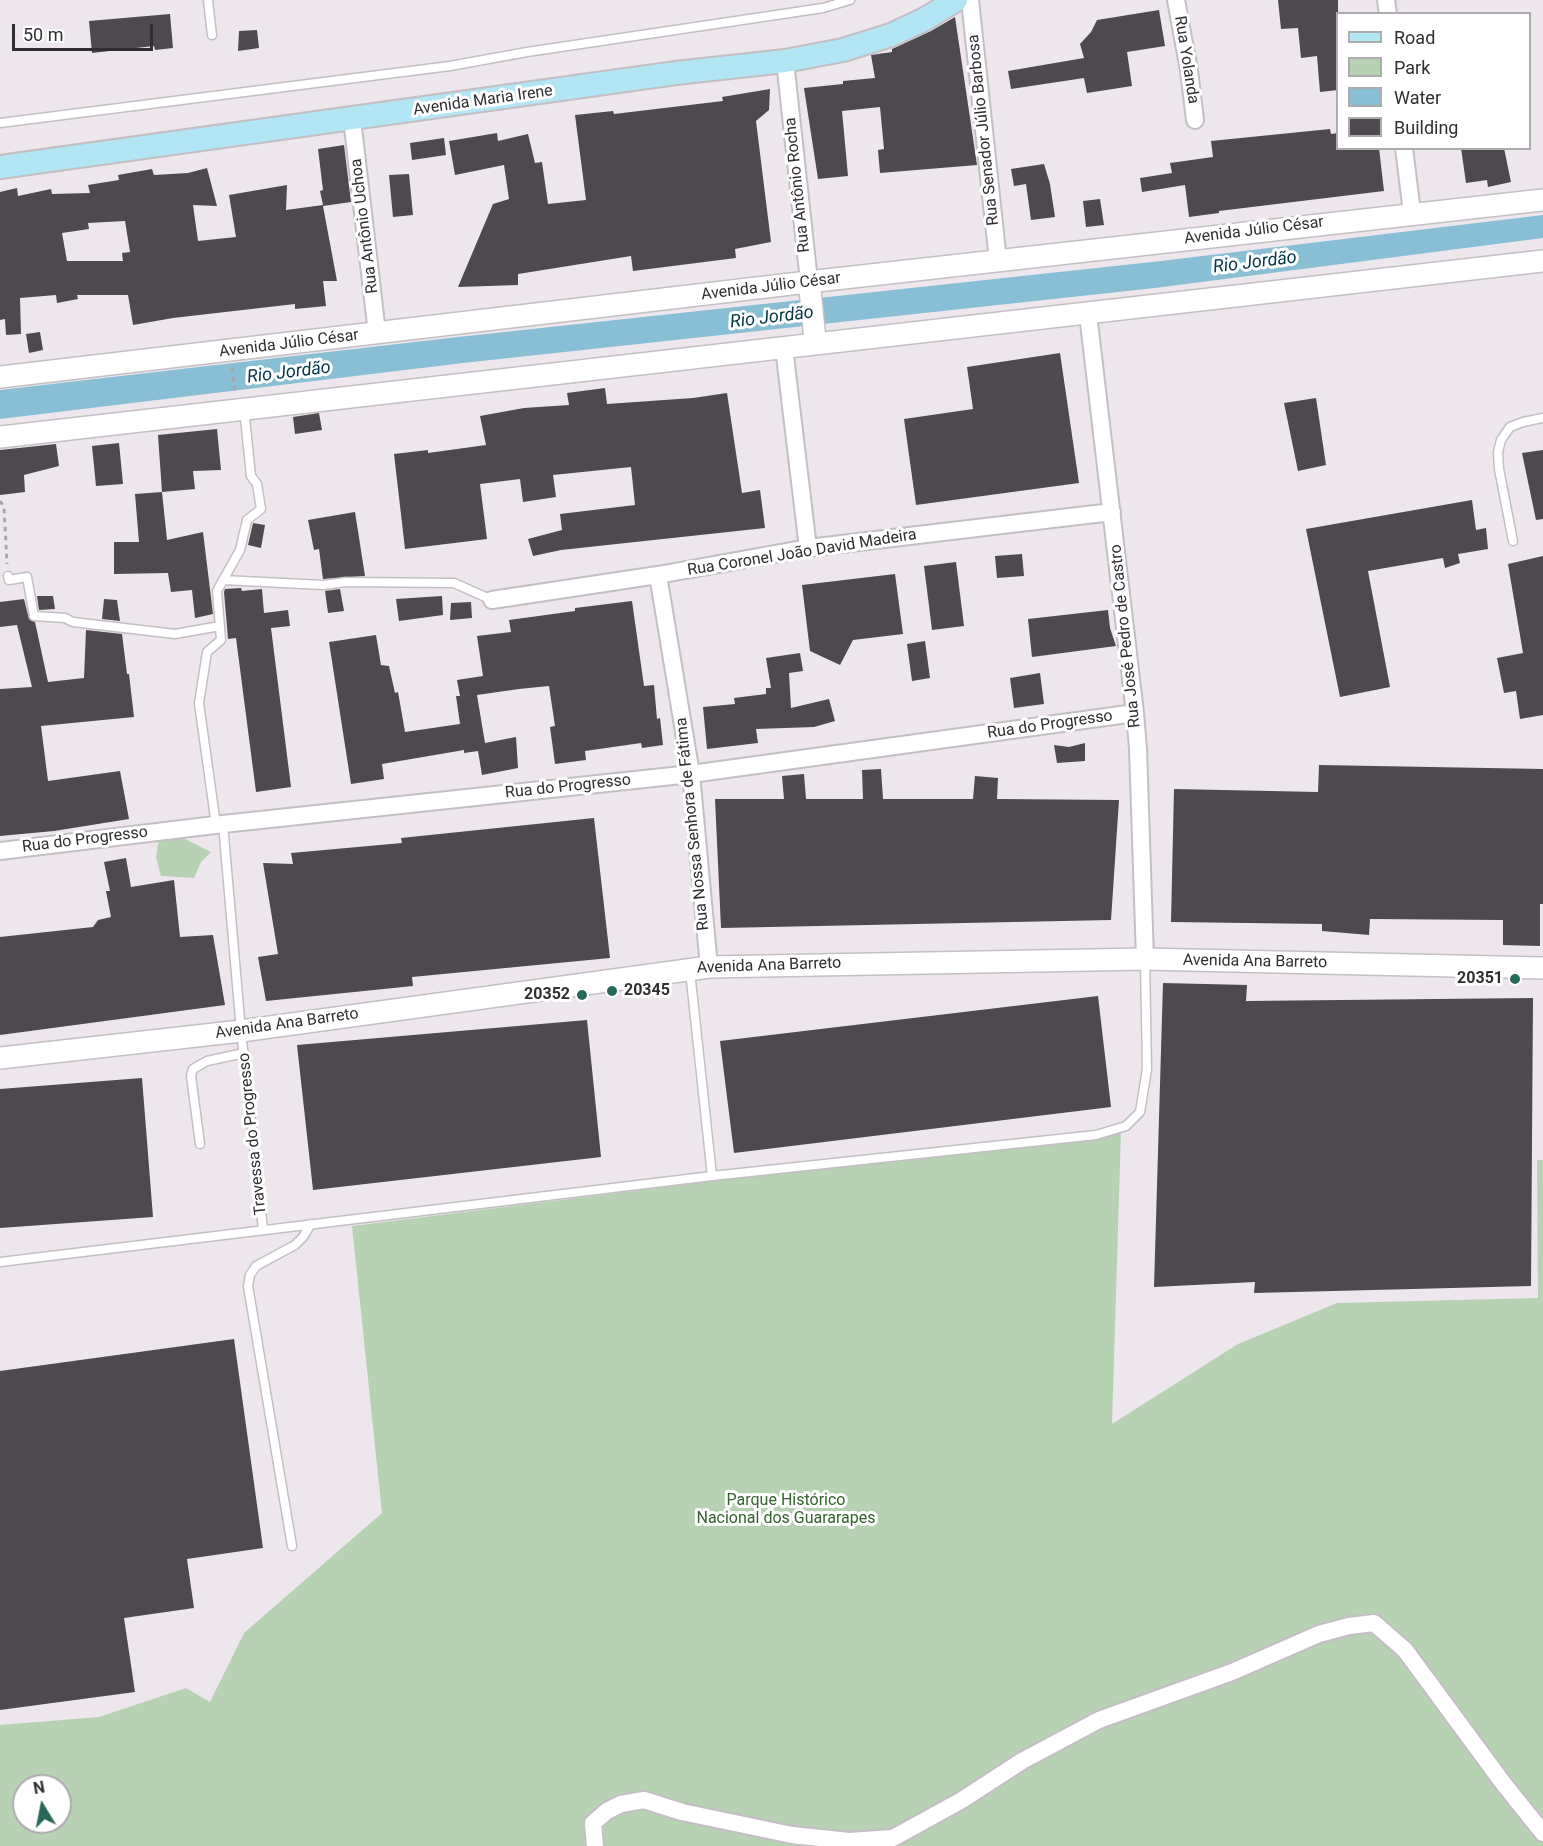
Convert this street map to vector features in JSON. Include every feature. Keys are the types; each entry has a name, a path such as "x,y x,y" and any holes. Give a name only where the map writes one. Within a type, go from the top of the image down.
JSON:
{"main road":[{"name":"Avenida Maria Irene","path":"0,167 676,73 784,61 843,50 891,35 925,19 956,0"}],"street":[{"name":"Rua Senador Júlio Barbosa","path":"970,0 998,261"},
{"name":"Rua Yolanda","path":"1176,0 1189,70 1195,120"},
{"name":"Rua Antônio Rocha","path":"784,61 816,342"},
{"name":"Rua Antônio Uchoa","path":"352,119 377,333"},
{"path":"1404,150 1413,213"},
{"name":"Avenida Júlio César","path":"0,377 809,286 998,261 1413,213 1543,200"},
{"path":"0,437 240,403 784,348 816,342 1088,314 1543,261"},
{"name":"Rua José Pedro de Castro","path":"1088,314 1135,713 1145,959"},
{"path":"784,348 808,548"},
{"name":"Rua Coronel João David Madeira","path":"492,600 658,575 808,548 1112,512"},
{"name":"Rua Nossa Senhora de Fátima","path":"658,575 691,774 699,968"},
{"name":"Rua do Progresso","path":"0,851 220,824 691,774 1135,713"},
{"name":"Avenida Ana Barreto","path":"0,1058 241,1031 699,968 1145,959 1543,968"},
{"path":"595,1846 594,1823 607,1811 621,1804 644,1800 682,1812 792,1835 849,1841 893,1838 962,1800 1022,1761 1099,1720 1232,1672 1319,1634 1349,1626 1374,1623 1405,1650 1503,1783 1543,1833"}],"lane":[{"path":"208,0 212,35"},
{"path":"0,123 450,66 527,52 823,8 850,0"},
{"path":"8,576 9,580 27,577 34,616 65,618 74,622 174,634 220,626 218,591 240,550 247,520 261,509 257,484 251,476 240,403"},
{"path":"1513,541 1499,469 1500,446 1510,427 1543,418"},
{"path":"223,580 323,585 346,582 454,583 492,600"},
{"name":"Travessa do Progresso","path":"220,626 221,640 207,652 199,703 220,824 263,1229"},
{"path":"0,1262 712,1176 1096,1136 1126,1126 1140,1112 1147,1069 1145,959"},
{"path":"699,968 712,1176"},
{"path":"200,1144 190,1076 193,1069 207,1061 244,1053"},
{"path":"292,1546 248,1286 250,1275 256,1266 295,1245 311,1224"}],"path":[{"path":"231,360 240,403"},
{"path":"0,501 4,507 8,576"}],"green space":[{"path":"179,836 211,852 201,862 194,878 161,876 156,857 159,839"},
{"name":"Parque Histórico Nacional dos Guararapes","path":"1121,1130 1112,1424 1238,1344 1337,1303 1538,1298 1537,1160 1543,1160 1543,1846 0,1846 0,1725 99,1717 186,1688 210,1702 244,1633 382,1513 352,1226"}],"water":[{"name":"Rio Jordão","path":"1543,215 1543,238 1155,288 463,363 0,419 0,390 449,338 1161,261"}],"building":[{"path":"1278,0 1338,0 1336,90 1320,92 1317,56 1301,58 1298,28 1281,29"},
{"path":"1159,10 1165,46 1127,52 1132,86 1087,93 1084,78 1011,89 1008,71 1084,58 1080,44 1091,32 1097,20"},
{"path":"170,14 173,48 155,50 154,46 92,53 89,21"},
{"path":"955,17 977,165 880,173 878,150 884,149 880,107 842,111 848,176 818,179 804,88 875,78 871,55 892,52 892,49"},
{"path":"257,30 259,48 238,51 239,31"},
{"path":"770,89 769,110 756,121 771,242 735,249 736,258 633,271 631,256 518,274 518,285 458,287 493,204 509,199 504,165 455,175 449,141 497,133 498,141 528,134 535,163 542,162 548,204 586,200 575,115 613,111 614,114 723,101 722,97"},
{"path":"1330,129 1331,134 1336,133 1336,150 1379,150 1384,191 1219,211 1219,213 1189,217 1185,185 1142,192 1140,178 1172,173 1170,163 1213,157 1211,141"},
{"path":"444,138 446,155 412,160 410,143"},
{"path":"344,145 351,202 323,206 337,281 323,281 326,306 295,309 295,304 133,325 128,295 77,295 78,299 57,303 56,295 20,298 21,334 6,335 5,319 0,320 0,192 17,188 18,196 51,189 52,194 90,193 88,185 119,180 118,175 152,169 154,175 188,173 207,168 217,206 193,205 198,241 236,237 229,195 287,185 286,210 323,205 318,149","holes":["125,221 130,252 122,253 123,261 67,261 62,233 89,229 88,223"]},
{"path":"1461,150 1504,150 1511,182 1488,187 1487,180 1466,183"},
{"path":"1044,164 1050,184 1055,217 1031,220 1026,184 1014,186 1011,169"},
{"path":"409,174 413,215 393,217 389,175"},
{"path":"1100,199 1104,225 1086,227 1083,201"},
{"path":"40,332 43,350 29,353 26,334"},
{"path":"1060,353 1079,483 916,505 904,419 973,409 967,367"},
{"path":"605,388 607,404 693,398 727,393 742,493 760,490 765,528 561,550 533,556 528,539 562,530 560,514 635,505 631,467 553,475 556,497 523,502 520,479 480,484 487,539 405,549 394,454 428,450 428,453 486,445 480,416 524,408 569,405 567,393"},
{"path":"1316,398 1326,465 1298,471 1284,403"},
{"path":"319,413 322,430 295,434 293,417"},
{"path":"217,429 221,470 193,471 195,489 162,492 158,435"},
{"path":"119,443 123,484 96,486 92,446"},
{"path":"56,444 59,466 24,475 25,492 0,495 0,450"},
{"path":"1543,450 1543,519 1536,520 1522,453"},
{"path":"162,492 167,540 203,532 213,614 195,618 192,590 171,592 168,573 114,574 114,542 139,542 135,494"},
{"path":"1472,500 1476,530 1486,528 1488,549 1458,554 1460,563 1445,568 1443,558 1368,571 1390,687 1340,697 1306,529"},
{"path":"355,512 365,576 323,579 319,549 314,550 308,520"},
{"path":"253,523 265,525 261,548 248,545"},
{"path":"1022,554 1024,576 997,578 995,556"},
{"path":"1543,556 1543,715 1520,719 1516,691 1504,693 1497,658 1523,653 1508,564"},
{"path":"956,562 964,626 932,630 924,566"},
{"path":"895,574 903,634 853,640 840,665 810,651 802,585"},
{"path":"241,588 242,591 262,589 264,613 288,610 290,626 271,628 291,787 256,792 236,638 228,639 224,592 225,589"},
{"path":"340,589 344,611 328,613 325,591"},
{"path":"37,596 53,596 55,609 39,610"},
{"path":"442,596 443,615 399,621 396,599"},
{"path":"24,599 29,619 35,622 48,682 84,678 86,630 122,634 134,717 41,726 48,781 120,771 129,819 54,831 0,836 0,689 32,687 17,625 0,627 0,602"},
{"path":"104,599 117,600 120,621 102,619"},
{"path":"632,601 644,686 654,685 657,719 660,718 663,745 642,748 641,743 585,751 586,760 555,764 550,727 555,726 549,686 519,689 477,695 485,743 516,737 518,768 482,775 478,751 464,753 464,750 382,764 384,779 351,784 329,642 376,635 381,665 389,666 395,693 398,692 405,732 460,724 456,696 460,696 457,680 483,676 477,636 511,632 509,620"},
{"path":"471,602 472,618 450,620 451,603"},
{"path":"1108,610 1110,628 1116,646 1032,657 1028,619"},
{"path":"925,641 930,678 912,681 907,644"},
{"path":"800,653 803,671 789,673 791,708 829,699 835,721 814,727 756,729 758,743 707,749 703,707 735,704 734,698 766,694 766,688 771,688 766,658"},
{"path":"1040,673 1044,704 1014,708 1010,678"},
{"path":"1085,743 1085,761 1057,763 1054,745 1069,747"},
{"path":"1319,765 1543,769 1543,904 1540,904 1540,946 1503,945 1503,920 1370,919 1369,935 1322,931 1322,924 1171,922 1174,789 1318,792"},
{"path":"881,769 883,799 973,799 975,776 998,778 997,799 1119,800 1111,920 721,928 715,799 784,799 782,776 804,774 806,799 863,799 862,770"},
{"path":"594,818 610,958 412,977 413,986 266,1001 258,957 278,954 263,863 293,864 291,853 402,843 401,838"},
{"path":"126,858 131,887 174,880 180,937 213,935 225,1005 0,1035 0,937 93,927 98,920 111,917 106,891 110,891 104,862"},
{"path":"1163,983 1247,985 1246,1001 1533,998 1531,1286 1254,1293 1255,1282 1154,1287"},
{"path":"1098,996 1111,1107 734,1153 720,1041"},
{"path":"587,1020 601,1157 313,1190 297,1045"},
{"path":"142,1078 153,1217 0,1228 0,1089"},
{"path":"234,1339 263,1548 187,1559 194,1608 124,1618 135,1692 0,1710 0,1371"}],"place":[{"name":"20351","path":"1515,979"},
{"name":"20345","path":"612,991"},
{"name":"20352","path":"582,995"}]}
